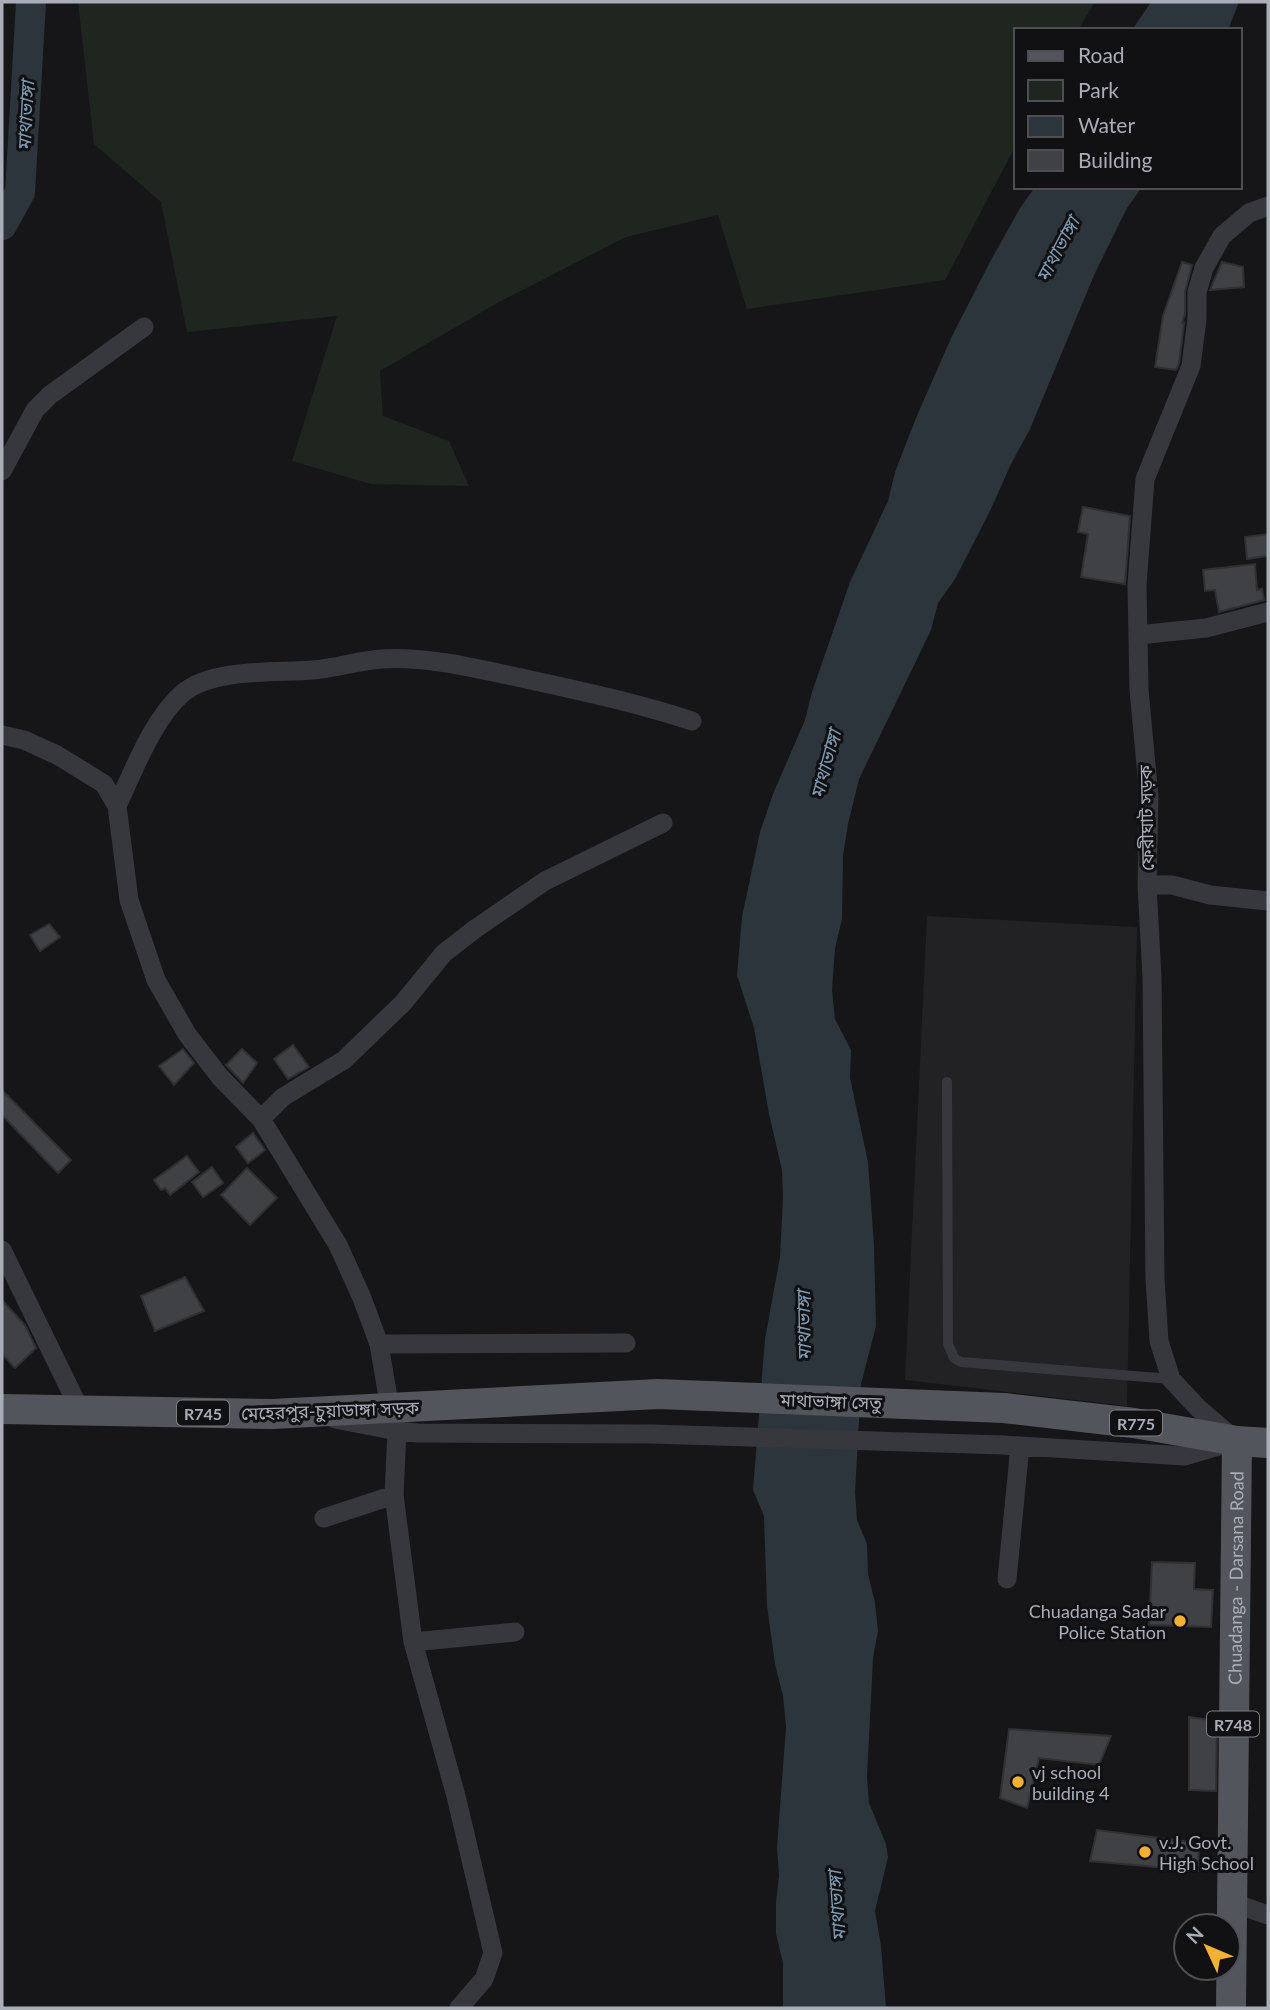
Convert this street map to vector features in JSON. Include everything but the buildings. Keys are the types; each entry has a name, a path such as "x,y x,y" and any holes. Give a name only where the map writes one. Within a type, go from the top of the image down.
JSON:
{"main road":[{"name":"মেহেরপুর-চুয়াডাঙ্গা সড়ক","path":"2,1409 300,1413 393,1420 658,1394"},
{"name":"মাথাভাঙ্গা সেতু","path":"658,1394 1004,1408 1134,1423 1237,1441"},
{"name":"R775","path":"1237,1441 1268,1443"},
{"name":"Chuadanga - Darsana Road","path":"1231,2008 1237,1441"}],"street":[{"name":"ফেরীঘাট সড়ক","path":"1237,1441 1198,1408 1171,1380 1159,1341 1155,1279 1152,976 1147,885 1149,797 1139,690 1138,560 1144,479 1191,366 1197,319 1197,292 1204,268 1222,236 1249,213 1268,206"},
{"path":"2,471 35,410 50,395 144,327"},
{"path":"1138,635 1206,628 1268,612"},
{"path":"117,806 169,707 186,691 203,682 240,674 313,670 381,659 417,660 483,670 621,699 692,721"},
{"path":"2,735 24,740 57,755 104,784 117,806 129,900 156,981 187,1034 220,1077 261,1119 338,1245 379,1344 393,1420 394,1495 413,1642 456,1796 493,1954 484,1979 459,2008"},
{"path":"261,1119 283,1097 344,1060 403,1003 444,953 475,929 545,881 663,824"},
{"path":"1147,885 1172,885 1210,895 1268,901"},
{"path":"2,1250 80,1410"},
{"path":"379,1344 626,1343"},
{"path":"393,1420 652,1434 1011,1446 1185,1455 1237,1441"},
{"path":"1007,1578 1011,1446"},
{"path":"324,1518 394,1495"},
{"path":"413,1642 515,1632"},
{"path":"1231,1902 1268,1915"}],"lane":[{"path":"947,1082 948,1343 954,1358 961,1362 1171,1380"}],"shaded area":[{"path":"927,916 1137,927 1127,1406 905,1380"}],"green space":[{"path":"78,2 1095,2 1079,28 1014,28 1014,149 945,280 747,309 718,215 626,237 499,302 380,371 383,416 449,441 469,486 371,484 292,461 337,316 187,332 161,202 94,144"}],"water":[{"path":"1151,2 1239,2 1229,28 1133,28"},
{"path":"1034,189 1141,189 1127,208 1095,273 1030,429 990,511 955,579 938,603 931,630 859,779 848,824 843,856 842,919 835,948 832,990 835,1019 851,1050 850,1078 868,1162 874,1245 876,1326 861,1384 855,1492 857,1520 867,1544 868,1574 878,1631 873,1658 867,1777 869,1803 886,1844 888,1857 875,1911 886,2008 783,2008 783,1963 776,1934 776,1903 779,1875 777,1847 786,1727 767,1606 764,1516 753,1490 765,1339 780,1257 782,1170 754,1028 737,975 742,917 760,832 773,794 805,720 850,582 888,501 895,472 952,336 1020,208"}],"waterway":[{"name":"মাথাভাঙ্গা","path":"2,225 20,192 31,2"}],"place":[{"name":"Chuadanga Sadar Police Station","path":"1180,1621"},
{"name":"vj school building 4","path":"1018,1782"},
{"name":"v.J. Govt. High School","path":"1145,1852"}]}
